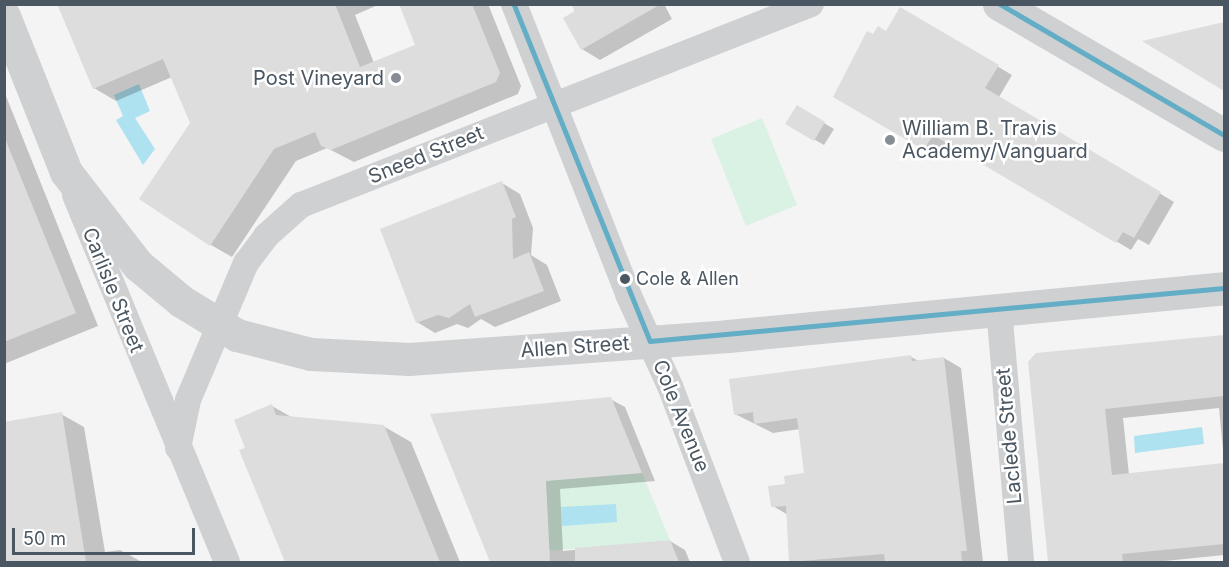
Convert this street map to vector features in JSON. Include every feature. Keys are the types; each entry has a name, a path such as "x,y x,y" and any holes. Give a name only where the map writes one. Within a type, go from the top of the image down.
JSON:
{"street":[{"name":"Cole Avenue","path":"514,4 737,562"},
{"name":"Sneed Street","path":"178,448 188,400 246,263 266,236 301,205 812,4"},
{"path":"999,4 1224,135"},
{"name":"Carlisle Street","path":"4,16 178,448 227,562"},
{"name":"Allen Street","path":"66,172 138,265 181,301 218,325 253,341 311,354 409,359 801,330 1224,288"},
{"name":"Laclede Street","path":"999,309 1021,562"}],"green space":[{"path":"762,118 797,205 746,226 711,139"},
{"path":"642,473 670,540 547,551 548,510 541,481"}],"water":[{"path":"139,84 150,111 135,118 155,149 143,165 116,120 123,116 114,95"},
{"path":"1202,427 1204,444 1135,453 1134,436"},
{"path":"616,504 617,522 562,526 561,507"}],"building":[{"path":"57,4 335,4 360,67 415,45 399,4 472,4 500,73 496,82 331,150 321,146 315,132 274,149 210,246 139,199 190,123 163,59 93,89"},
{"path":"571,4 661,4 581,50 563,18 575,11"},
{"path":"900,7 999,65 985,88 1161,192 1134,238 1123,232 1116,243 933,135 924,150 833,97 867,31 873,34 878,26 886,31"},
{"path":"1224,22 1224,91 1142,41"},
{"path":"797,105 825,122 814,141 785,124"},
{"path":"4,136 76,313 4,342"},
{"path":"502,181 516,217 512,219 513,259 529,252 544,291 475,317 470,304 449,318 438,315 416,323 380,229"},
{"path":"1224,335 1224,396 1105,409 1112,475 1224,463 1224,544 1122,554 1123,562 1048,562 1028,362 1036,353"},
{"path":"911,355 912,361 944,357 967,551 961,551 962,562 885,562 884,554 789,562 786,506 771,507 768,486 785,484 784,476 804,473 797,418 754,424 753,412 734,415 729,379"},
{"path":"611,397 642,473 546,481 550,562 490,562 430,414"},
{"path":"272,404 276,415 384,425 440,562 285,562 239,450 245,448 234,420"},
{"path":"62,412 86,562 4,562 4,422"},
{"path":"670,540 679,562 575,562 575,548"}],"transit line":[{"path":"514,4 650,341 1224,288"},
{"path":"1000,4 1224,135"}],"place":[{"name":"Post Vineyard","path":"396,78"},
{"name":"William B. Travis Academy/Vanguard","path":"890,140"},
{"name":"Cole & Allen","path":"625,279"}]}
